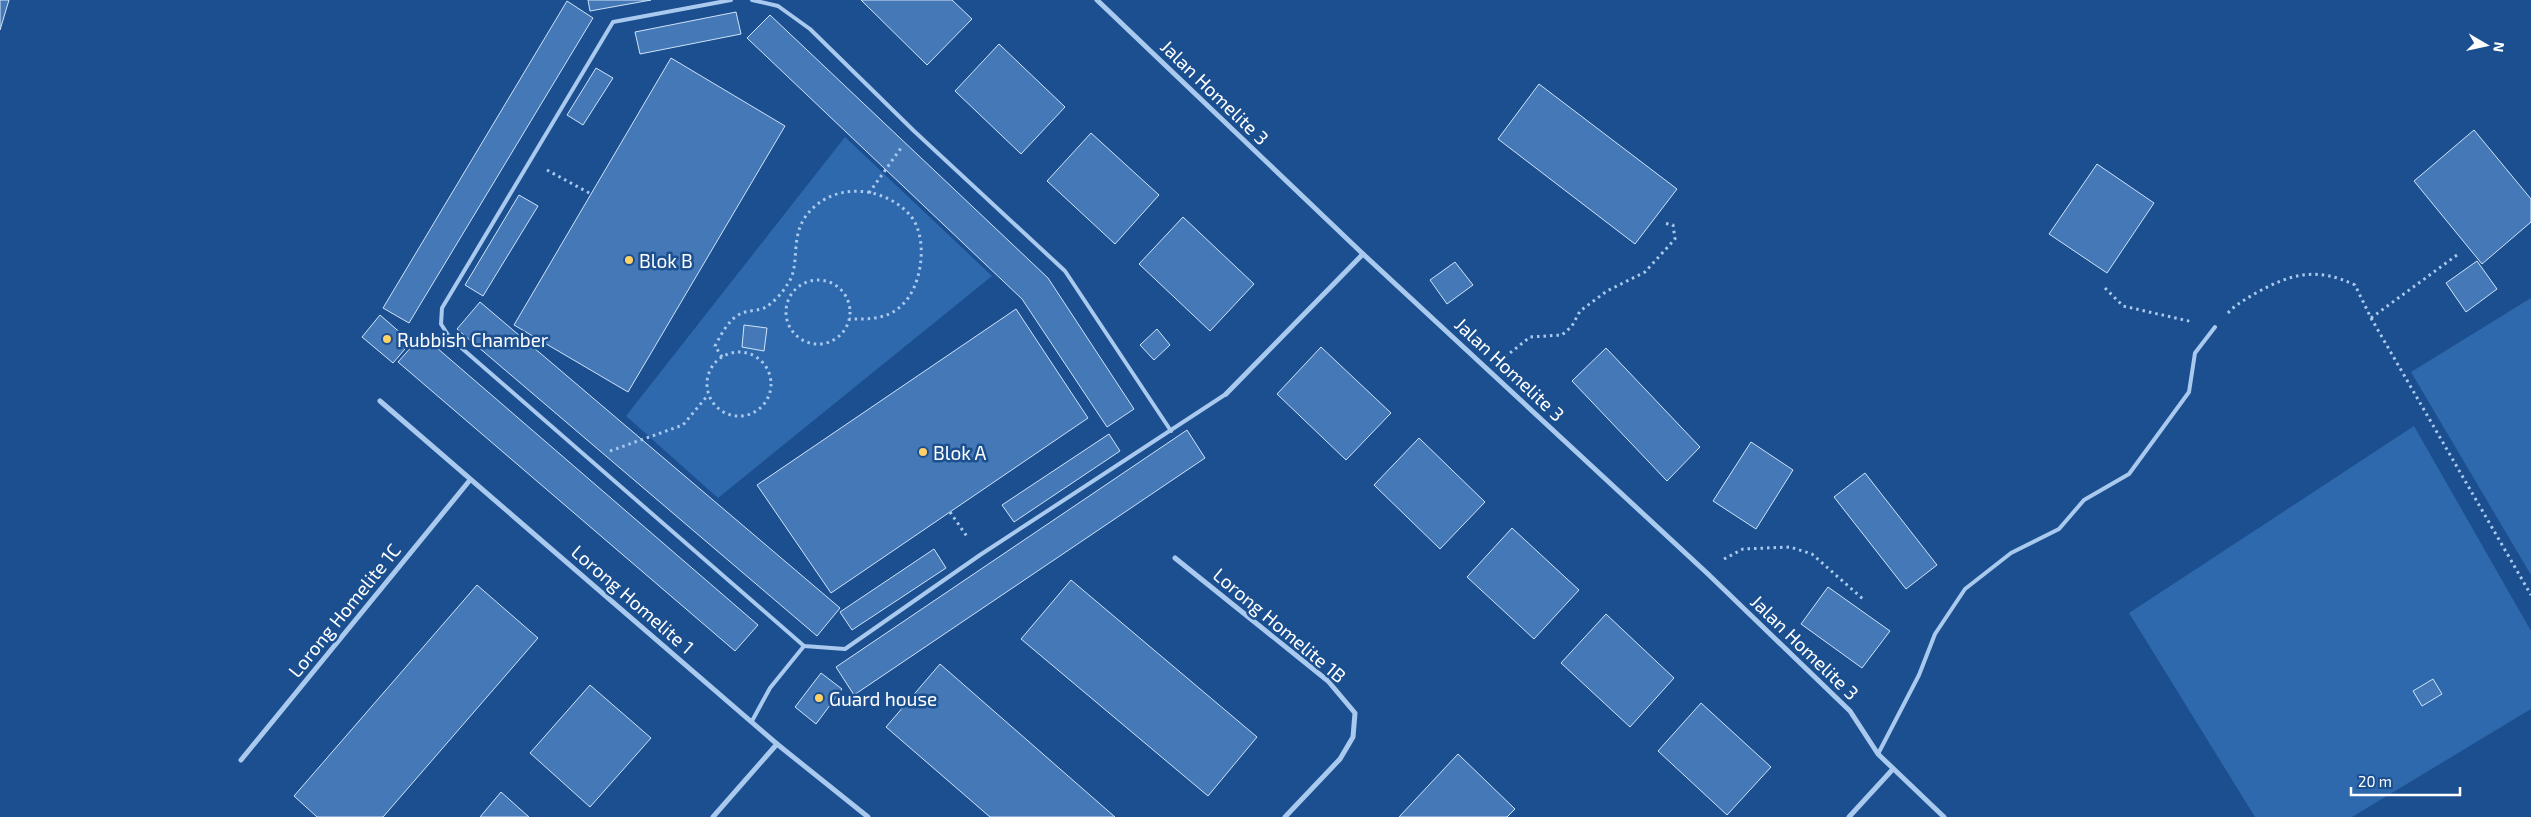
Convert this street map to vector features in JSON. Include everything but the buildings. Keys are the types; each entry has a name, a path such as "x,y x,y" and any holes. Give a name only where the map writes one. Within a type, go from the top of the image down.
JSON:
{"street":[{"name":"Jalan Homelite 3","path":"1097,0 1363,254 1708,574 1850,711 1878,754 1944,817"},
{"path":"1226,394 1363,254"},
{"name":"Lorong Homelite 1","path":"380,401 777,744 868,817"},
{"name":"Lorong Homelite 1C","path":"241,760 470,480"},
{"name":"Lorong Homelite 1B","path":"1175,558 1328,681 1355,713 1353,737 1340,759 1285,817"},
{"path":"713,817 777,744"},
{"path":"1848,817 1893,769"}],"lane":[{"path":"730,0 613,22 442,308 441,324 450,338 804,646 845,649 980,555 1226,394"},
{"path":"752,0 778,6 810,29 914,131 1065,271 1171,431"},
{"path":"1878,754 1919,676 1935,634 1965,589 2011,553 2059,529 2084,500 2129,474 2189,392 2195,352 2215,327"},
{"path":"752,721 770,688 804,646"}],"path":[{"path":"869,193 914,131"},
{"path":"530,160 591,194"},
{"path":"722,357 715,346 722,331 740,314 766,307 788,285 791,278 800,227 813,208 838,194 858,190 885,196 910,214 918,233 922,250 917,281 903,305 880,318 849,319"},
{"path":"1489,370 1530,337 1562,335 1572,326 1580,311 1607,291 1645,272 1674,239 1673,225 1664,223"},
{"path":"2371,318 2457,255"},
{"path":"2105,288 2123,306 2215,327 2235,306 2282,278 2317,274 2338,277 2355,285 2371,318 2531,595"},
{"path":"791,278 797,288"},
{"path":"828,281 838,286 845,295 849,305 849,319 842,333 834,340 815,344 805,341 790,328 787,319 790,296 806,282 828,281"},
{"path":"742,352 761,361 771,379 767,400 752,414 731,416 718,408 708,395 706,385 708,374 713,364 722,357 742,352"},
{"path":"588,459 682,425 708,395"},
{"path":"950,512 980,555"},
{"path":"1708,574 1717,562 1743,549 1790,547 1812,554 1863,600"}],"shaded area":[{"path":"845,137 992,276 718,498 626,416"},
{"path":"2531,298 2531,575 2411,372"},
{"path":"2414,426 2531,631 2531,709 2352,817 2255,817 2129,613"}],"place":[{"name":"Blok B","path":"629,260"},
{"name":"Rubbish Chamber","path":"387,339"},
{"name":"Blok A","path":"923,452"},
{"name":"Guard house","path":"819,698"}]}
